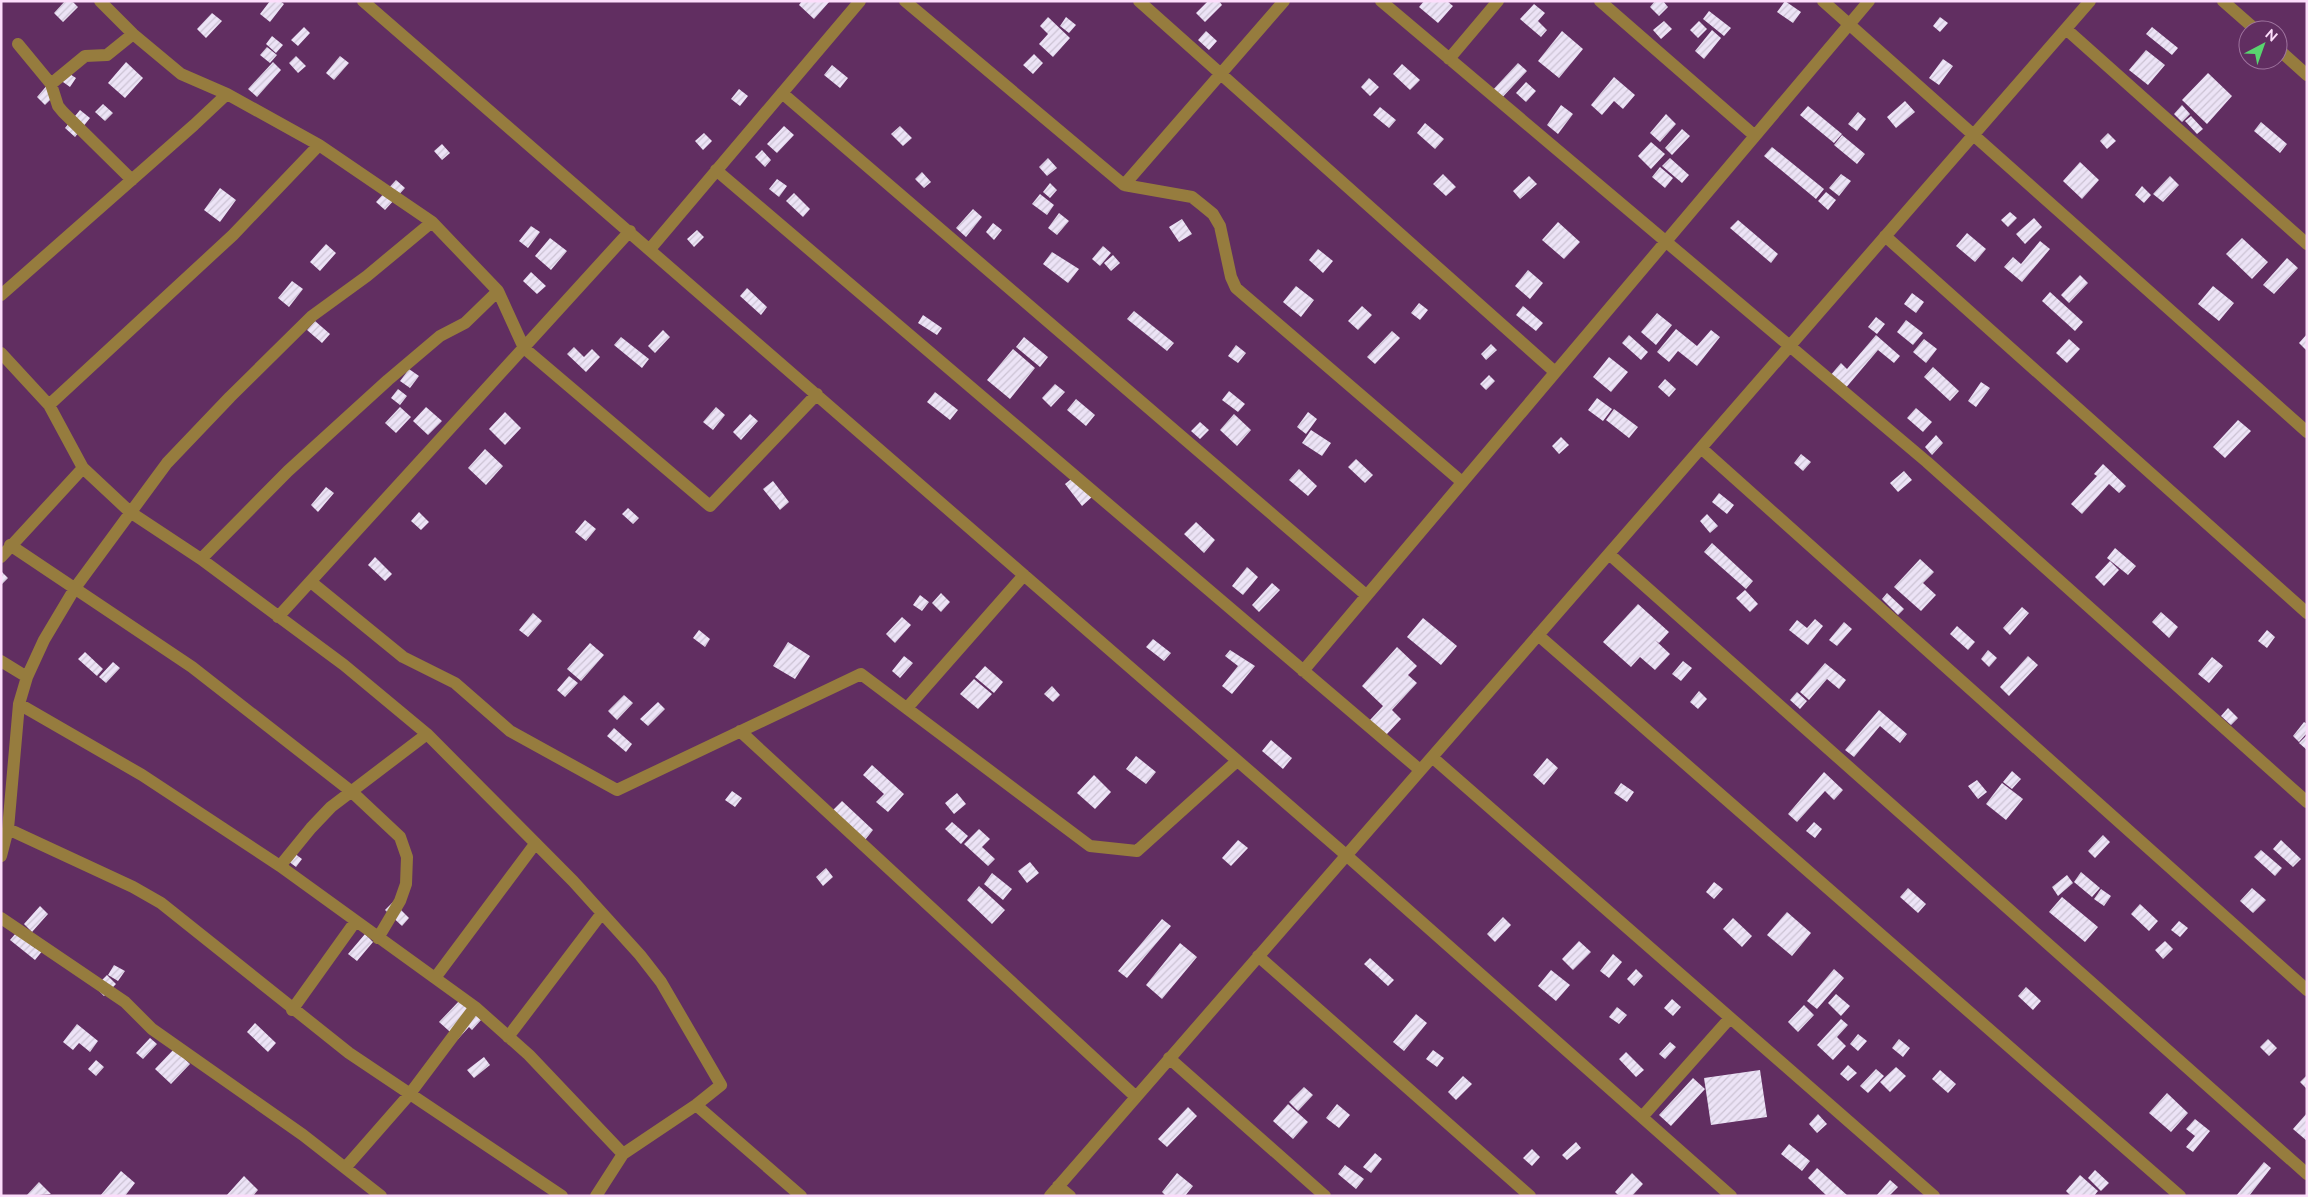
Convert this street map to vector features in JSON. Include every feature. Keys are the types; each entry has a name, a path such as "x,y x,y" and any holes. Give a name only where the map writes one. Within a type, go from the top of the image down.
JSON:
{"street":[{"path":"100,1 133,34 181,74 227,94 319,145 432,222 498,292 524,348 710,506 817,394"},
{"path":"363,1 630,231 1346,856 1731,1196"},
{"path":"650,249 860,1"},
{"path":"905,1 1124,185 1192,197 1213,214 1222,232 1231,277 1236,288 1462,482"},
{"path":"1139,1 1555,372"},
{"path":"1124,185 1284,1"},
{"path":"1381,1 1926,462 2307,802"},
{"path":"1449,59 1498,1"},
{"path":"1600,1 1755,136"},
{"path":"1823,1 1975,134 2307,432"},
{"path":"1303,671 1869,1"},
{"path":"1070,1196 1054,1191 2090,1"},
{"path":"2223,1 2245,20"},
{"path":"2066,29 2307,244"},
{"path":"51,84 85,56 107,54 133,34"},
{"path":"18,44 51,84 58,106 62,112 132,180"},
{"path":"2288,59 2307,75"},
{"path":"782,93 1366,595"},
{"path":"1,295 227,94"},
{"path":"49,405 232,235 319,145"},
{"path":"716,170 1420,770"},
{"path":"1,856 8,829 19,704 27,677 44,640 75,588 167,463 312,316 367,276 432,222"},
{"path":"278,617 630,231"},
{"path":"1885,236 2307,612"},
{"path":"201,559 288,471 381,386 435,340 465,323 498,292"},
{"path":"1,353 49,405 82,468 130,512 201,559 344,665 427,734 573,881 661,982 721,1085 696,1105 623,1154 596,1196"},
{"path":"1701,448 2307,990"},
{"path":"1,557 82,468"},
{"path":"10,545 192,667 352,792 400,837 405,848 406,884 404,893 378,938"},
{"path":"1609,554 2307,1174"},
{"path":"907,708 1024,575"},
{"path":"311,582 403,657 455,683 510,731 617,790 861,674 1090,846 1137,851 1237,761"},
{"path":"1538,635 2180,1196"},
{"path":"1,661 27,677"},
{"path":"19,704 142,774 280,866 475,1007 529,1056 623,1154"},
{"path":"740,731 1136,1097"},
{"path":"280,866 311,828 343,797 427,734"},
{"path":"1432,757 1934,1196"},
{"path":"8,829 134,887 161,903 349,1054 562,1196"},
{"path":"434,978 535,844"},
{"path":"508,1037 602,913"},
{"path":"1,918 125,1002 152,1030 303,1135 381,1196"},
{"path":"292,1010 355,922"},
{"path":"1258,956 1530,1196"},
{"path":"345,1168 409,1095 475,1007"},
{"path":"1642,1118 1730,1018"},
{"path":"1170,1058 1325,1196"},
{"path":"696,1105 802,1196"}],"building":[{"path":"65,1 72,1 78,7 63,22 54,13"},
{"path":"270,1 280,1 284,4 270,22 260,14"},
{"path":"802,1 830,1 814,19 799,5"},
{"path":"1208,1 1219,1 1222,5 1205,22 1196,13"},
{"path":"1424,1 1447,1 1453,6 1438,23 1419,7"},
{"path":"1655,1 1663,1 1668,7 1659,16 1650,7"},
{"path":"1785,1 1801,12 1793,23 1777,12"},
{"path":"1534,4 1545,13 1538,21 1547,30 1541,37 1520,19"},
{"path":"1709,11 1731,28 1724,36 1703,19"},
{"path":"212,13 222,21 206,38 197,29"},
{"path":"1048,17 1070,38 1053,57 1039,44 1048,34 1040,26"},
{"path":"1066,17 1076,25 1069,33 1060,26"},
{"path":"1940,17 1948,23 1940,32 1933,26"},
{"path":"1664,21 1672,29 1661,39 1653,30"},
{"path":"1699,21 1707,29 1698,38 1690,30"},
{"path":"304,27 310,33 298,46 291,40"},
{"path":"2152,27 2178,48 2172,55 2146,34"},
{"path":"1712,30 1721,38 1704,59 1695,51"},
{"path":"1206,31 1217,41 1209,50 1198,40"},
{"path":"1562,31 1583,49 1559,78 1538,61"},
{"path":"272,36 283,45 276,53 266,44"},
{"path":"267,47 277,55 270,63 260,55"},
{"path":"2146,50 2165,65 2148,85 2129,70"},
{"path":"1034,54 1043,63 1033,74 1023,65"},
{"path":"296,56 306,66 298,73 289,63"},
{"path":"340,56 349,63 334,80 326,73"},
{"path":"1943,59 1953,66 1939,85 1929,78"},
{"path":"126,62 143,78 125,98 108,83"},
{"path":"273,62 281,70 257,97 248,89"},
{"path":"1518,63 1527,71 1499,101 1490,93"},
{"path":"1402,64 1420,80 1410,90 1393,74"},
{"path":"832,65 848,78 840,88 824,75"},
{"path":"62,69 76,78 70,87 56,77"},
{"path":"2208,73 2232,96 2207,124 2182,100"},
{"path":"1614,77 1635,95 1623,109 1614,101 1602,115 1591,105"},
{"path":"1369,78 1379,87 1370,96 1361,87"},
{"path":"1526,82 1536,91 1526,102 1516,93"},
{"path":"49,83 58,92 45,105 37,97"},
{"path":"739,89 748,96 740,106 731,99"},
{"path":"1905,101 1915,112 1896,128 1887,117"},
{"path":"103,104 113,113 105,121 95,112"},
{"path":"1561,105 1573,114 1558,134 1547,125"},
{"path":"2182,105 2190,114 2182,122 2174,114"},
{"path":"1808,106 1842,134 1834,143 1800,115"},
{"path":"1380,107 1396,120 1389,128 1373,115"},
{"path":"80,110 90,118 75,137 65,128"},
{"path":"1858,112 1866,119 1857,131 1848,124"},
{"path":"1666,114 1676,124 1660,142 1650,133"},
{"path":"2191,116 2203,129 2197,134 2185,121"},
{"path":"2261,122 2287,144 2280,153 2254,131"},
{"path":"1425,123 1444,139 1435,149 1417,133"},
{"path":"784,126 794,135 777,153 767,144"},
{"path":"900,126 912,138 903,146 891,134"},
{"path":"1682,129 1690,136 1672,155 1665,148"},
{"path":"704,133 712,141 703,150 695,141"},
{"path":"2108,133 2116,141 2107,149 2100,141"},
{"path":"1842,135 1865,154 1857,164 1834,145"},
{"path":"1651,142 1665,154 1651,169 1638,156"},
{"path":"442,144 450,153 442,160 434,151"},
{"path":"1772,147 1824,189 1816,199 1764,156"},
{"path":"762,150 771,160 765,167 755,157"},
{"path":"1048,158 1057,168 1047,176 1039,167"},
{"path":"1670,158 1689,175 1682,183 1662,166"},
{"path":"2080,162 2099,180 2082,199 2063,181"},
{"path":"1660,167 1673,178 1665,188 1652,177"},
{"path":"922,172 931,182 924,188 915,179"},
{"path":"1443,174 1456,187 1446,196 1433,184"},
{"path":"1841,174 1851,181 1839,196 1829,188"},
{"path":"1529,176 1537,184 1520,199 1513,191"},
{"path":"2170,176 2179,185 2163,202 2153,194"},
{"path":"777,179 787,186 779,197 769,189"},
{"path":"396,180 405,188 385,210 376,202"},
{"path":"1050,183 1057,190 1050,198 1043,192"},
{"path":"2142,186 2151,195 2144,203 2135,195"},
{"path":"220,188 236,200 220,222 204,210"},
{"path":"1826,192 1836,200 1828,210 1818,201"},
{"path":"794,193 810,209 803,217 786,201"},
{"path":"1040,194 1054,205 1047,215 1032,204"},
{"path":"973,209 982,217 966,237 956,228"},
{"path":"2010,212 2017,218 2008,227 2001,220"},
{"path":"1059,213 1069,221 1057,235 1048,228"},
{"path":"2034,218 2042,227 2025,244 2016,234"},
{"path":"1182,219 1192,234 1179,242 1169,227"},
{"path":"1738,220 1778,254 1771,263 1730,228"},
{"path":"1558,222 1580,242 1564,259 1542,240"},
{"path":"993,223 1002,230 994,240 986,232"},
{"path":"531,226 540,232 528,248 519,241"},
{"path":"697,230 704,237 694,247 687,239"},
{"path":"1967,233 1986,249 1975,262 1956,246"},
{"path":"550,238 567,251 551,270 535,256"},
{"path":"2242,238 2268,262 2252,279 2226,254"},
{"path":"2040,241 2050,249 2022,282 2004,267 2013,257 2021,264"},
{"path":"326,244 336,253 320,271 310,262"},
{"path":"1103,246 1111,253 1100,266 1092,259"},
{"path":"1318,249 1333,261 1323,273 1309,260"},
{"path":"1052,252 1079,269 1068,283 1043,264"},
{"path":"1113,255 1120,263 1111,271 1104,263"},
{"path":"2287,258 2298,268 2274,294 2263,285"},
{"path":"1528,270 1543,283 1530,299 1515,286"},
{"path":"531,272 546,286 537,294 523,281"},
{"path":"2080,275 2088,283 2069,303 2061,295"},
{"path":"292,281 303,289 289,307 278,298"},
{"path":"1296,286 1314,300 1301,317 1283,302"},
{"path":"2213,286 2234,303 2219,321 2198,304"},
{"path":"747,288 767,307 761,315 740,296"},
{"path":"2050,292 2083,322 2075,331 2042,301"},
{"path":"1912,293 1924,302 1916,313 1904,304"},
{"path":"1419,303 1428,310 1420,320 1411,313"},
{"path":"1362,306 1372,315 1358,330 1348,321"},
{"path":"1523,306 1543,323 1536,331 1516,315"},
{"path":"1134,311 1174,343 1167,351 1127,319"},
{"path":"1657,313 1672,325 1656,345 1641,332"},
{"path":"923,315 942,328 937,335 918,323"},
{"path":"1876,317 1885,324 1877,334 1868,327"},
{"path":"1906,320 1923,333 1913,345 1897,332"},
{"path":"315,321 330,334 322,343 307,330"},
{"path":"1676,329 1697,346 1711,330 1720,337 1697,366 1678,351 1669,362 1657,352"},
{"path":"663,330 670,337 655,353 648,346"},
{"path":"1392,331 1400,338 1375,364 1367,357"},
{"path":"2307,334 2307,351 2299,343"},
{"path":"1629,335 1648,352 1641,360 1622,343"},
{"path":"1876,335 1900,356 1894,363 1878,350 1844,390 1829,377 1841,363 1847,369"},
{"path":"621,337 649,359 642,368 614,345"},
{"path":"1024,337 1048,357 1040,367 1016,347"},
{"path":"1924,339 1937,349 1926,363 1913,352"},
{"path":"2069,339 2080,349 2067,363 2056,353"},
{"path":"1491,344 1497,350 1486,360 1481,354"},
{"path":"1236,345 1246,353 1238,363 1228,356"},
{"path":"574,347 584,357 592,349 600,357 586,372 567,354"},
{"path":"1013,349 1035,368 1010,399 987,380"},
{"path":"1609,357 1628,372 1611,392 1593,377"},
{"path":"1933,367 1959,391 1950,401 1924,377"},
{"path":"409,369 419,376 410,388 400,381"},
{"path":"1489,375 1495,381 1486,390 1480,384"},
{"path":"1665,379 1676,389 1669,397 1658,387"},
{"path":"1981,382 1990,388 1976,407 1968,401"},
{"path":"1055,384 1065,392 1051,407 1042,398"},
{"path":"398,389 407,396 400,405 391,398"},
{"path":"1229,391 1245,404 1238,412 1222,400"},
{"path":"935,392 958,410 950,420 927,402"},
{"path":"1597,398 1612,409 1603,421 1588,410"},
{"path":"1076,399 1095,415 1086,426 1067,410"},
{"path":"400,407 411,417 396,433 385,423"},
{"path":"426,407 442,421 428,435 413,421"},
{"path":"716,407 725,415 713,430 703,422"},
{"path":"1916,408 1932,422 1923,432 1907,418"},
{"path":"1614,409 1638,427 1629,438 1606,420"},
{"path":"505,412 521,428 505,445 489,429"},
{"path":"1308,412 1317,419 1306,434 1297,427"},
{"path":"750,414 758,421 741,440 733,432"},
{"path":"1234,414 1251,430 1237,446 1220,430"},
{"path":"2238,420 2251,431 2225,458 2213,447"},
{"path":"1200,422 1209,430 1200,439 1191,431"},
{"path":"1311,430 1331,443 1322,456 1302,443"},
{"path":"1936,435 1943,443 1932,455 1925,447"},
{"path":"1561,437 1569,445 1559,454 1552,446"},
{"path":"485,449 503,466 486,485 468,468"},
{"path":"1801,454 1811,462 1803,471 1794,463"},
{"path":"1356,459 1373,475 1365,483 1348,467"},
{"path":"2103,464 2126,486 2119,493 2109,484 2082,514 2071,504 2097,476 2094,474"},
{"path":"1299,469 1317,486 1308,496 1289,480"},
{"path":"1904,471 1912,480 1898,492 1890,483"},
{"path":"1075,476 1092,497 1082,506 1065,484"},
{"path":"773,481 789,502 780,510 763,489"},
{"path":"326,487 334,493 318,512 311,505"},
{"path":"1719,493 1734,505 1727,514 1712,502"},
{"path":"628,508 639,518 633,524 622,514"},
{"path":"419,512 429,522 421,530 411,521"},
{"path":"1707,514 1718,526 1710,533 1700,521"},
{"path":"585,520 596,529 586,541 575,532"},
{"path":"1196,522 1215,540 1204,553 1184,534"},
{"path":"1712,543 1753,581 1746,589 1704,552"},
{"path":"2115,548 2136,566 2128,575 2107,558"},
{"path":"375,557 392,574 385,581 368,565"},
{"path":"1920,559 1934,572 1923,583 1936,595 1921,611 1894,587"},
{"path":"2110,561 2119,570 2104,586 2095,577"},
{"path":"1247,567 1258,577 1243,595 1232,586"},
{"path":"1,571 8,578 1,585"},
{"path":"1272,583 1280,590 1259,612 1252,605"},
{"path":"1745,590 1758,604 1750,612 1736,598"},
{"path":"941,593 950,602 941,612 932,603"},
{"path":"1887,593 1904,609 1898,615 1882,599"},
{"path":"920,595 929,602 922,611 913,605"},
{"path":"1638,604 1669,632 1659,643 1655,640 1670,654 1655,670 1640,657 1631,667 1603,642"},
{"path":"2022,607 2029,613 2010,635 2003,628"},
{"path":"2161,612 2178,627 2169,638 2152,622"},
{"path":"533,613 542,621 528,637 519,630"},
{"path":"902,617 911,625 895,643 886,634"},
{"path":"1423,618 1457,646 1441,665 1407,637"},
{"path":"1815,619 1823,626 1808,645 1789,630 1797,620 1807,628"},
{"path":"1844,622 1852,629 1837,646 1829,640"},
{"path":"1957,626 1975,642 1968,650 1950,634"},
{"path":"699,630 710,639 705,647 693,638"},
{"path":"2267,630 2275,637 2267,648 2258,641"},
{"path":"1153,639 1171,653 1164,661 1146,647"},
{"path":"788,642 810,656 795,679 773,666"},
{"path":"590,643 604,655 581,681 567,669"},
{"path":"1397,647 1417,666 1408,675 1417,683 1392,710 1401,719 1386,735 1370,720 1383,706 1362,686"},
{"path":"1230,650 1255,666 1232,694 1222,686 1238,666 1225,656"},
{"path":"1988,650 1997,658 1989,667 1981,659"},
{"path":"85,652 103,669 97,676 78,659"},
{"path":"904,656 913,663 900,678 892,671"},
{"path":"2028,656 2038,665 2009,696 2000,687"},
{"path":"2212,657 2223,666 2209,683 2198,674"},
{"path":"1683,661 1692,668 1681,681 1672,674"},
{"path":"113,662 120,668 106,683 99,677"},
{"path":"1825,663 1846,680 1839,689 1827,679 1809,700 1800,692"},
{"path":"985,666 1003,682 994,693 975,677"},
{"path":"569,676 578,683 565,697 557,690"},
{"path":"974,679 992,694 978,709 960,694"},
{"path":"1052,686 1060,695 1053,702 1044,694"},
{"path":"1699,691 1707,699 1698,709 1690,702"},
{"path":"1797,692 1807,701 1800,709 1790,700"},
{"path":"624,695 633,703 617,720 608,711"},
{"path":"658,702 665,709 648,726 640,719"},
{"path":"2228,708 2238,718 2231,725 2221,716"},
{"path":"1879,710 1907,734 1900,743 1880,726 1854,757 1845,750"},
{"path":"2304,722 2307,724 2307,733 2299,742 2293,736"},
{"path":"614,728 632,744 626,752 607,736"},
{"path":"2307,735 2307,750 2299,743"},
{"path":"1271,740 1292,758 1283,769 1262,751"},
{"path":"1136,756 1156,772 1146,784 1126,769"},
{"path":"1547,758 1558,768 1544,785 1533,775"},
{"path":"872,765 904,794 888,812 876,802 884,794 863,775"},
{"path":"2012,771 2021,779 2012,789 2003,782"},
{"path":"1824,772 1843,790 1834,800 1825,791 1797,822 1788,814"},
{"path":"1094,775 1111,792 1095,809 1077,793"},
{"path":"1977,780 1987,792 1978,799 1968,786"},
{"path":"1621,783 1634,792 1627,802 1614,793"},
{"path":"2002,783 2023,799 2006,820 1986,804"},
{"path":"732,791 742,798 735,807 725,800"},
{"path":"957,793 966,804 954,814 945,803"},
{"path":"842,801 873,830 865,840 833,810"},
{"path":"952,822 968,836 961,844 945,829"},
{"path":"1814,822 1822,829 1815,838 1806,831"},
{"path":"979,829 990,839 982,847 995,859 988,866 964,844"},
{"path":"2103,835 2110,842 2095,858 2088,851"},
{"path":"1238,840 1248,848 1231,866 1222,858"},
{"path":"2281,840 2301,859 2293,867 2273,849"},
{"path":"290,850 302,859 296,867 284,858"},
{"path":"2261,850 2282,868 2275,876 2254,857"},
{"path":"1030,862 1039,873 1027,883 1018,871"},
{"path":"826,868 833,877 823,886 816,877"},
{"path":"2081,872 2100,888 2092,897 2074,882"},
{"path":"992,873 1012,889 1003,900 984,884"},
{"path":"2067,875 2073,883 2058,896 2052,887"},
{"path":"1714,882 1723,889 1714,899 1706,892"},
{"path":"979,886 1005,910 992,924 967,900"},
{"path":"1908,888 1926,904 1918,913 1900,897"},
{"path":"2252,888 2266,900 2253,913 2240,901"},
{"path":"2101,889 2111,896 2104,906 2094,899"},
{"path":"2062,897 2098,927 2085,942 2049,912"},
{"path":"393,902 409,918 402,926 385,910"},
{"path":"2140,904 2158,921 2149,931 2131,914"},
{"path":"40,906 48,914 32,932 24,924"},
{"path":"1787,912 1811,933 1792,956 1767,935"},
{"path":"1503,917 1511,925 1495,942 1487,934"},
{"path":"1733,918 1752,936 1742,947 1723,929"},
{"path":"1162,919 1171,926 1127,978 1118,971"},
{"path":"2179,921 2188,928 2180,937 2171,930"},
{"path":"16,933 35,948 41,939 48,944 35,960 10,940"},
{"path":"365,934 373,942 357,961 348,954"},
{"path":"1579,941 1591,952 1573,970 1562,959"},
{"path":"2165,941 2173,949 2163,959 2155,950"},
{"path":"1180,943 1197,957 1162,999 1146,985"},
{"path":"1613,954 1622,962 1609,978 1600,971"},
{"path":"1370,958 1394,980 1388,986 1364,964"},
{"path":"114,965 125,971 118,981 108,975"},
{"path":"1636,969 1643,976 1634,986 1627,979"},
{"path":"1834,969 1844,978 1817,1009 1807,1001"},
{"path":"1551,970 1570,985 1556,1001 1538,986"},
{"path":"107,975 116,984 104,996 95,987"},
{"path":"2026,987 2041,1001 2033,1010 2018,996"},
{"path":"1836,994 1850,1006 1841,1016 1828,1003"},
{"path":"1672,999 1681,1007 1673,1016 1664,1008"},
{"path":"460,1000 481,1020 472,1030 469,1027 458,1039 439,1022"},
{"path":"1804,1005 1814,1015 1798,1032 1788,1022"},
{"path":"1617,1007 1627,1015 1619,1024 1609,1017"},
{"path":"1416,1014 1427,1023 1404,1051 1393,1042"},
{"path":"1841,1019 1848,1025 1837,1037 1846,1046 1833,1060 1817,1045"},
{"path":"255,1023 276,1043 268,1052 247,1032"},
{"path":"77,1024 98,1041 90,1052 79,1043 73,1050 63,1042"},
{"path":"1858,1034 1867,1041 1858,1051 1850,1044"},
{"path":"150,1038 157,1044 143,1059 136,1053"},
{"path":"1899,1039 1910,1048 1903,1057 1892,1048"},
{"path":"2268,1039 2277,1048 2269,1056 2260,1047"},
{"path":"1670,1042 1676,1047 1665,1059 1659,1054"},
{"path":"174,1049 190,1064 171,1084 155,1069"},
{"path":"1433,1050 1444,1058 1437,1067 1426,1059"},
{"path":"1626,1052 1644,1070 1636,1077 1619,1059"},
{"path":"484,1057 490,1065 474,1078 467,1070"},
{"path":"96,1060 104,1067 96,1076 88,1069"},
{"path":"1848,1065 1857,1073 1848,1081 1840,1074"},
{"path":"1896,1067 1906,1076 1890,1092 1880,1082"},
{"path":"1876,1069 1884,1076 1868,1093 1860,1086"},
{"path":"1760,1070 1767,1117 1711,1125 1704,1078"},
{"path":"1940,1070 1956,1084 1948,1093 1932,1079"},
{"path":"2307,1075 2307,1089 2300,1082"},
{"path":"1463,1076 1472,1084 1456,1100 1448,1092"},
{"path":"1693,1078 1705,1089 1671,1126 1659,1115"},
{"path":"1304,1087 1313,1095 1298,1111 1289,1102"},
{"path":"2167,1093 2188,1113 2171,1132 2149,1113"},
{"path":"1288,1104 1308,1122 1293,1139 1273,1121"},
{"path":"1337,1104 1350,1115 1339,1128 1326,1118"},
{"path":"1188,1107 1197,1116 1167,1147 1158,1139"},
{"path":"2307,1113 2307,1141 2293,1129"},
{"path":"1818,1114 1827,1124 1817,1133 1809,1124"},
{"path":"2195,1119 2210,1131 2193,1152 2186,1147 2195,1136 2186,1129"},
{"path":"1576,1142 1581,1148 1567,1160 1562,1155"},
{"path":"1789,1144 1810,1161 1802,1171 1781,1154"},
{"path":"1532,1149 1540,1157 1532,1166 1523,1158"},
{"path":"1375,1153 1382,1159 1371,1173 1363,1167"},
{"path":"2264,1162 2271,1168 2249,1196 2236,1196"},
{"path":"1345,1165 1364,1179 1356,1189 1338,1174"},
{"path":"1817,1168 1848,1196 1827,1196 1808,1178"},
{"path":"2095,1170 2109,1183 2101,1191 2088,1178"},
{"path":"121,1171 135,1183 125,1196 100,1196"},
{"path":"1177,1173 1193,1186 1185,1196 1166,1196 1162,1192"},
{"path":"1632,1173 1643,1184 1632,1196 1619,1196 1615,1192"},
{"path":"2080,1175 2098,1191 2094,1196 2071,1196 2066,1191"},
{"path":"244,1176 258,1190 253,1196 226,1196"},
{"path":"1890,1180 1898,1187 1889,1196 1876,1196"},
{"path":"39,1182 51,1194 26,1196"}]}
